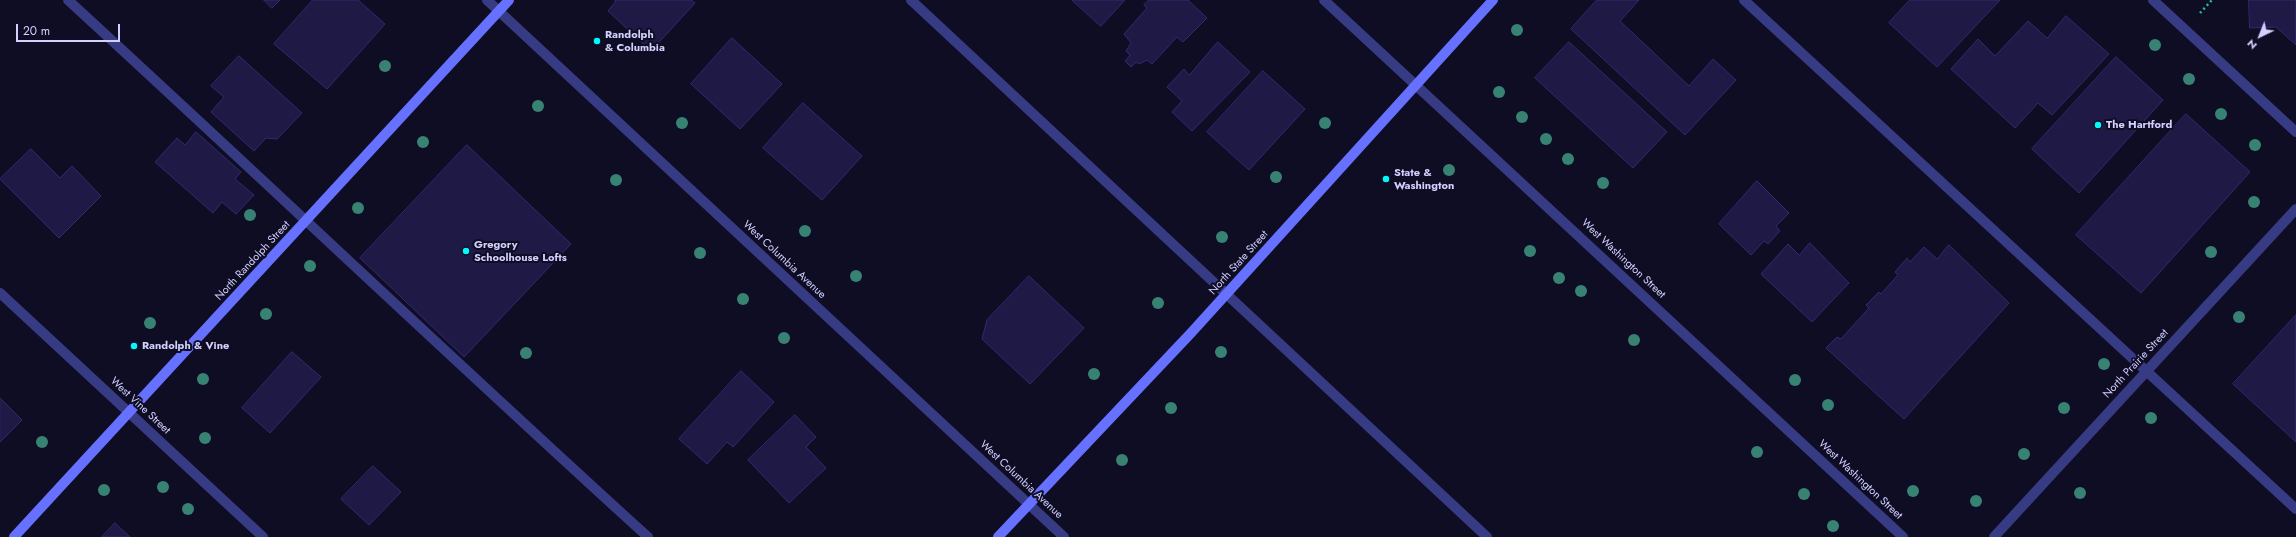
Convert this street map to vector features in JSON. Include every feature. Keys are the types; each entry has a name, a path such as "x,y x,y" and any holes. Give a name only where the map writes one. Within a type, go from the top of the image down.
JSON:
{"main road":[{"name":"North Randolph Street","path":"14,537 509,0"},
{"name":"North State Street","path":"998,537 1227,294 1493,0"}],"street":[{"path":"68,0 488,391 648,537"},
{"name":"West Columbia Avenue","path":"487,0 1064,537"},
{"path":"911,0 1486,537"},
{"name":"West Washington Street","path":"1324,0 1904,537"},
{"path":"1744,0 2296,509"},
{"path":"2153,0 2296,132"},
{"name":"North Prairie Street","path":"1994,537 2296,208"},
{"name":"West Vine Street","path":"0,293 263,537"}],"building":[{"path":"264,0 280,0 272,8"},
{"path":"313,0 358,0 385,24 327,89 274,44"},
{"path":"615,0 691,0 695,3 651,51 608,11 616,1"},
{"path":"1072,0 1125,0 1101,26"},
{"path":"1149,0 1188,0 1207,18 1183,42 1177,37 1152,64 1147,60 1139,64 1136,62 1131,67 1125,61 1130,55 1126,51 1131,43 1124,34 1147,8 1144,5"},
{"path":"1597,0 1639,0 1620,21 1689,86 1713,59 1736,80 1685,135 1571,29"},
{"path":"1910,0 2000,0 1937,67 1889,23"},
{"path":"2249,0 2296,0 2296,45 2276,27 2250,28"},
{"path":"2066,16 2109,54 2052,115 2038,103 2015,128 1951,69 1978,39 1995,56 2028,21 2047,38"},
{"path":"732,38 782,84 740,129 691,84"},
{"path":"1218,42 1250,72 1192,131 1172,112 1182,101 1167,87 1184,69 1189,75"},
{"path":"1569,42 1667,132 1633,168 1535,78"},
{"path":"239,56 302,113 277,139 266,138 254,151 211,112 224,97 211,86"},
{"name":"The Hartford","path":"2116,57 2163,100 2079,193 2032,149"},
{"path":"1263,71 1305,109 1249,170 1207,132"},
{"path":"803,103 862,156 822,200 763,148"},
{"path":"2186,114 2250,172 2141,293 2076,235"},
{"path":"196,132 241,172 235,179 254,195 236,214 222,202 213,213 155,162 177,138 185,145"},
{"name":"Gregory Schoolhouse Lofts","path":"467,145 571,244 464,357 360,258"},
{"path":"31,149 60,178 72,166 101,196 59,238 0,179"},
{"path":"1757,181 1789,213 1776,226 1780,231 1768,244 1764,241 1751,255 1719,224"},
{"path":"1810,243 1849,283 1812,322 1761,274 1788,244 1799,255"},
{"path":"1949,245 2009,303 1904,419 1826,348 1837,337 1841,339 1869,308 1866,305 1879,292 1881,294 1898,275 1895,272 1907,258 1910,262 1924,247 1937,259"},
{"path":"1029,276 1084,328 1030,384 982,339 987,320"},
{"path":"2296,315 2296,442 2233,384"},
{"path":"292,352 321,377 270,433 242,408"},
{"path":"741,371 774,402 733,447 727,442 707,464 679,439"},
{"path":"0,398 22,420 0,442"},
{"path":"795,415 816,437 806,447 826,468 789,503 748,460"},
{"path":"373,466 401,492 369,525 341,499"},
{"path":"115,523 130,537 102,537"}],"place":[{"name":"Randolph & Columbia","path":"597,41"},
{"name":"The Hartford","path":"2098,125"},
{"name":"State & Washington","path":"1386,179"},
{"name":"Gregory Schoolhouse Lofts","path":"466,251"},
{"name":"Randolph & Vine","path":"134,346"}]}
